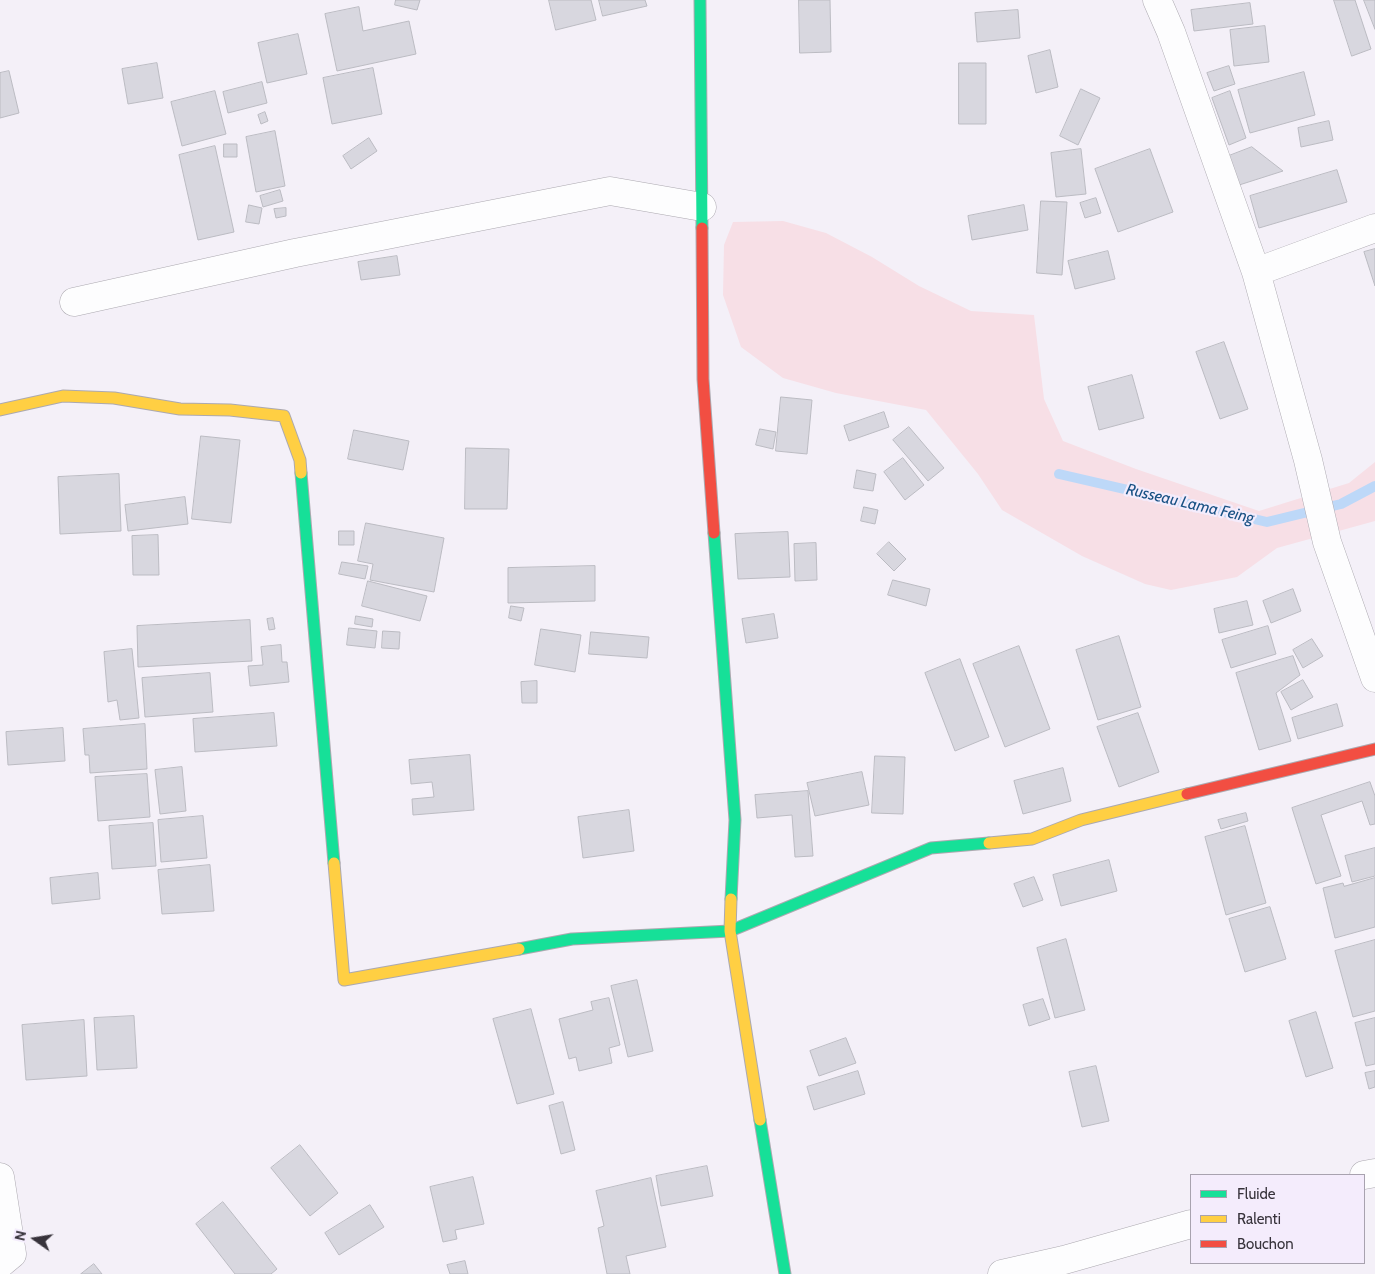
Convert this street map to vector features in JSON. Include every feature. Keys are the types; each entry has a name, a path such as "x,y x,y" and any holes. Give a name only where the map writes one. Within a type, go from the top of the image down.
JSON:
{"street":[{"path":"700,0 703,379 735,820 730,931 785,1274"},
{"path":"1157,0 1174,42 1256,272 1308,460 1327,542 1375,678"},
{"path":"74,302 295,253 610,191 702,207"},
{"path":"1256,272 1375,228"},
{"path":"0,410 63,396 114,398 180,409 230,410 284,416 300,460 344,980 572,939 730,931 931,848 1032,839 1081,820 1375,749"},
{"path":"0,1177 12,1254 0,1264"},
{"path":"1002,1274 1064,1267 1190,1224"}],"shaded area":[{"path":"783,221 826,233 872,257 919,286 971,311 1034,315 1044,399 1063,441 1136,469 1259,511 1349,483 1375,462 1375,521 1277,548 1237,577 1171,590 1145,584 1082,556 1002,510 978,474 926,410 836,393 783,378 741,347 723,295 724,245 733,222"}],"building":[{"path":"396,0 420,0 417,10 395,5"},
{"path":"549,0 591,0 596,20 556,30"},
{"path":"599,0 645,0 647,6 603,16"},
{"path":"799,0 830,0 831,52 800,53"},
{"path":"1334,0 1355,0 1371,49 1352,56"},
{"path":"1364,0 1375,0 1375,29"},
{"path":"1250,3 1253,24 1194,31 1191,10"},
{"path":"359,7 363,31 409,21 416,54 337,71 325,14"},
{"path":"1018,10 1020,38 977,42 975,13"},
{"path":"1265,26 1269,62 1234,66 1230,30"},
{"path":"298,34 307,74 267,83 258,43"},
{"path":"1050,50 1058,87 1036,93 1028,56"},
{"path":"157,63 163,98 128,104 122,69"},
{"path":"959,63 986,63 986,124 959,124"},
{"path":"1229,66 1235,84 1214,91 1207,73"},
{"path":"373,68 382,114 332,124 323,78"},
{"path":"9,71 19,113 0,118 0,73"},
{"path":"1304,72 1315,115 1250,133 1238,90"},
{"path":"262,82 267,103 228,113 223,92"},
{"path":"1081,89 1100,98 1078,145 1060,136"},
{"path":"215,91 226,134 182,146 171,102"},
{"path":"1230,91 1246,138 1229,145 1212,98"},
{"path":"265,112 268,121 261,124 258,115"},
{"path":"1329,121 1333,140 1301,147 1298,128"},
{"path":"275,131 285,186 256,192 246,137"},
{"path":"369,138 377,151 351,169 343,156"},
{"path":"224,144 237,144 237,157 224,157"},
{"path":"215,146 234,232 198,240 179,155"},
{"path":"1252,147 1283,171 1236,186 1221,159"},
{"path":"1081,149 1086,194 1056,197 1051,153"},
{"path":"1150,149 1173,212 1118,232 1095,169"},
{"path":"1337,170 1347,202 1259,228 1250,196"},
{"path":"280,190 283,201 263,207 260,196"},
{"path":"1096,198 1101,213 1085,218 1080,203"},
{"path":"1041,201 1067,202 1062,275 1037,273"},
{"path":"249,205 262,208 259,224 246,222"},
{"path":"1024,205 1028,230 972,240 968,216"},
{"path":"286,208 286,216 276,218 274,209"},
{"path":"1375,249 1375,286 1364,252"},
{"path":"1108,251 1115,279 1075,289 1068,261"},
{"path":"397,256 400,275 361,280 358,262"},
{"path":"1224,342 1248,409 1220,419 1196,352"},
{"path":"1132,375 1144,418 1099,430 1088,387"},
{"path":"781,397 812,400 807,454 776,451"},
{"path":"884,412 889,427 849,441 844,426"},
{"path":"909,427 944,468 928,481 893,440"},
{"path":"760,429 776,432 773,449 756,445"},
{"path":"354,430 409,441 403,470 348,459"},
{"path":"201,436 240,440 231,523 192,519"},
{"path":"466,448 509,449 507,509 465,509"},
{"path":"903,458 924,485 905,500 884,472"},
{"path":"857,470 876,474 873,491 854,488"},
{"path":"119,474 121,531 60,534 58,477"},
{"path":"185,497 188,524 128,531 125,505"},
{"path":"864,507 878,510 875,524 861,521"},
{"path":"366,523 444,538 434,592 370,580 373,564 358,561"},
{"path":"339,531 354,531 354,545 339,545"},
{"path":"788,532 790,577 738,579 735,534"},
{"path":"158,535 159,575 133,575 132,536"},
{"path":"889,542 906,559 894,571 877,554"},
{"path":"816,543 817,580 795,581 794,544"},
{"path":"342,562 368,566 365,579 339,574"},
{"path":"595,566 595,601 508,603 508,568"},
{"path":"893,580 930,589 926,606 888,595"},
{"path":"368,581 427,596 420,621 362,606"},
{"path":"1293,589 1301,611 1271,623 1263,601"},
{"path":"1247,601 1253,625 1219,633 1214,609"},
{"path":"511,606 524,608 521,621 509,618"},
{"path":"774,614 778,638 746,643 742,619"},
{"path":"356,616 373,619 372,627 355,624"},
{"path":"273,618 275,629 269,630 267,619"},
{"path":"250,620 252,661 138,667 137,626"},
{"path":"1268,626 1276,654 1231,668 1222,640"},
{"path":"349,628 377,631 375,648 347,645"},
{"path":"541,629 581,635 575,672 535,665"},
{"path":"383,631 400,632 399,649 382,648"},
{"path":"591,632 649,637 647,658 589,654"},
{"path":"1119,636 1141,707 1098,720 1076,650"},
{"path":"1312,639 1323,656 1303,668 1293,650"},
{"path":"281,645 282,662 287,662 289,682 250,686 248,666 263,665 261,647"},
{"path":"1019,646 1050,729 1005,747 973,664"},
{"path":"132,649 139,718 120,720 117,700 108,702 104,652"},
{"path":"1293,656 1300,675 1276,693 1291,741 1259,750 1236,673"},
{"path":"960,659 989,737 955,751 925,673"},
{"path":"210,673 213,712 145,717 142,678"},
{"path":"1303,680 1313,697 1291,710 1281,692"},
{"path":"537,681 537,703 522,703 521,682"},
{"path":"1337,704 1343,726 1298,739 1292,718"},
{"path":"274,713 277,746 195,752 193,719"},
{"path":"1138,713 1159,772 1119,787 1097,727"},
{"path":"145,724 147,769 90,773 89,755 85,755 83,729"},
{"path":"63,728 65,761 8,765 6,732"},
{"path":"470,755 474,810 413,815 412,799 434,797 432,782 411,784 409,760"},
{"path":"875,756 905,757 903,814 872,813"},
{"path":"182,767 186,811 160,814 155,770"},
{"path":"1063,768 1071,801 1023,814 1014,781"},
{"path":"862,772 869,805 815,816 807,783"},
{"path":"147,774 150,817 98,821 95,777"},
{"path":"1370,782 1375,796 1375,824 1370,825 1362,801 1321,815 1341,876 1316,884 1292,808"},
{"path":"808,791 813,856 795,857 792,815 757,818 755,795"},
{"path":"629,810 634,851 583,858 578,817"},
{"path":"1246,813 1248,821 1221,829 1218,820"},
{"path":"203,816 207,858 161,862 158,820"},
{"path":"153,823 156,866 112,869 109,826"},
{"path":"1245,826 1266,903 1226,915 1205,837"},
{"path":"1375,848 1375,876 1352,882 1345,856"},
{"path":"1109,860 1117,891 1061,906 1053,875"},
{"path":"210,865 214,911 162,914 158,870"},
{"path":"98,873 100,899 52,904 50,878"},
{"path":"1034,877 1043,900 1023,907 1014,884"},
{"path":"1375,878 1375,927 1335,938 1323,888 1343,883 1344,886"},
{"path":"1270,907 1286,959 1245,972 1229,919"},
{"path":"1066,939 1085,1010 1055,1018 1037,948"},
{"path":"1375,940 1375,1011 1353,1017 1335,951"},
{"path":"637,980 653,1051 628,1057 611,986"},
{"path":"609,998 620,1045 609,1048 612,1063 579,1071 576,1057 569,1059 559,1019 593,1010 591,1002"},
{"path":"1043,999 1050,1019 1029,1026 1023,1005"},
{"path":"531,1009 554,1094 517,1104 493,1019"},
{"path":"1316,1012 1333,1068 1306,1077 1289,1021"},
{"path":"134,1016 137,1068 97,1070 94,1018"},
{"path":"1375,1018 1375,1064 1366,1066 1355,1023"},
{"path":"84,1020 87,1076 26,1080 22,1025"},
{"path":"846,1038 856,1063 819,1076 810,1051"},
{"path":"1096,1066 1109,1121 1082,1127 1069,1072"},
{"path":"858,1071 865,1094 814,1110 807,1087"},
{"path":"1375,1071 1375,1087 1369,1089 1365,1073"},
{"path":"563,1102 575,1150 561,1154 549,1106"},
{"path":"300,1145 338,1193 310,1216 271,1168"},
{"path":"707,1166 713,1196 661,1206 656,1176"},
{"path":"473,1177 484,1224 455,1230 457,1239 443,1242 430,1187"},
{"path":"651,1178 666,1247 626,1256 630,1274 607,1274 598,1228 604,1226 596,1191"},
{"path":"223,1202 277,1269 271,1274 235,1274 196,1224"},
{"path":"370,1205 384,1227 339,1255 325,1233"},
{"path":"465,1261 468,1274 450,1274 447,1265"},
{"path":"94,1264 102,1274 81,1274"}],"waterway":[{"name":"Russeau Lama Feing","path":"1059,474 1267,522 1341,504 1375,486"}],"traffic: fast":[{"path":"700,0 702,228"},
{"path":"301,473 334,863"},
{"path":"714,533 735,820 731,899"},
{"path":"519,949 572,939 730,931 931,848 989,843"},
{"path":"760,1120 785,1274"}],"traffic: slow":[{"path":"0,410 63,396 114,398 180,409 230,410 284,416 300,460 301,473"},
{"path":"989,843 1032,839 1081,820 1187,794"},
{"path":"334,863 344,980 519,949"},
{"path":"731,899 730,931 760,1120"}],"traffic: jam":[{"path":"702,228 703,379 714,533"},
{"path":"1187,794 1375,749"}]}
